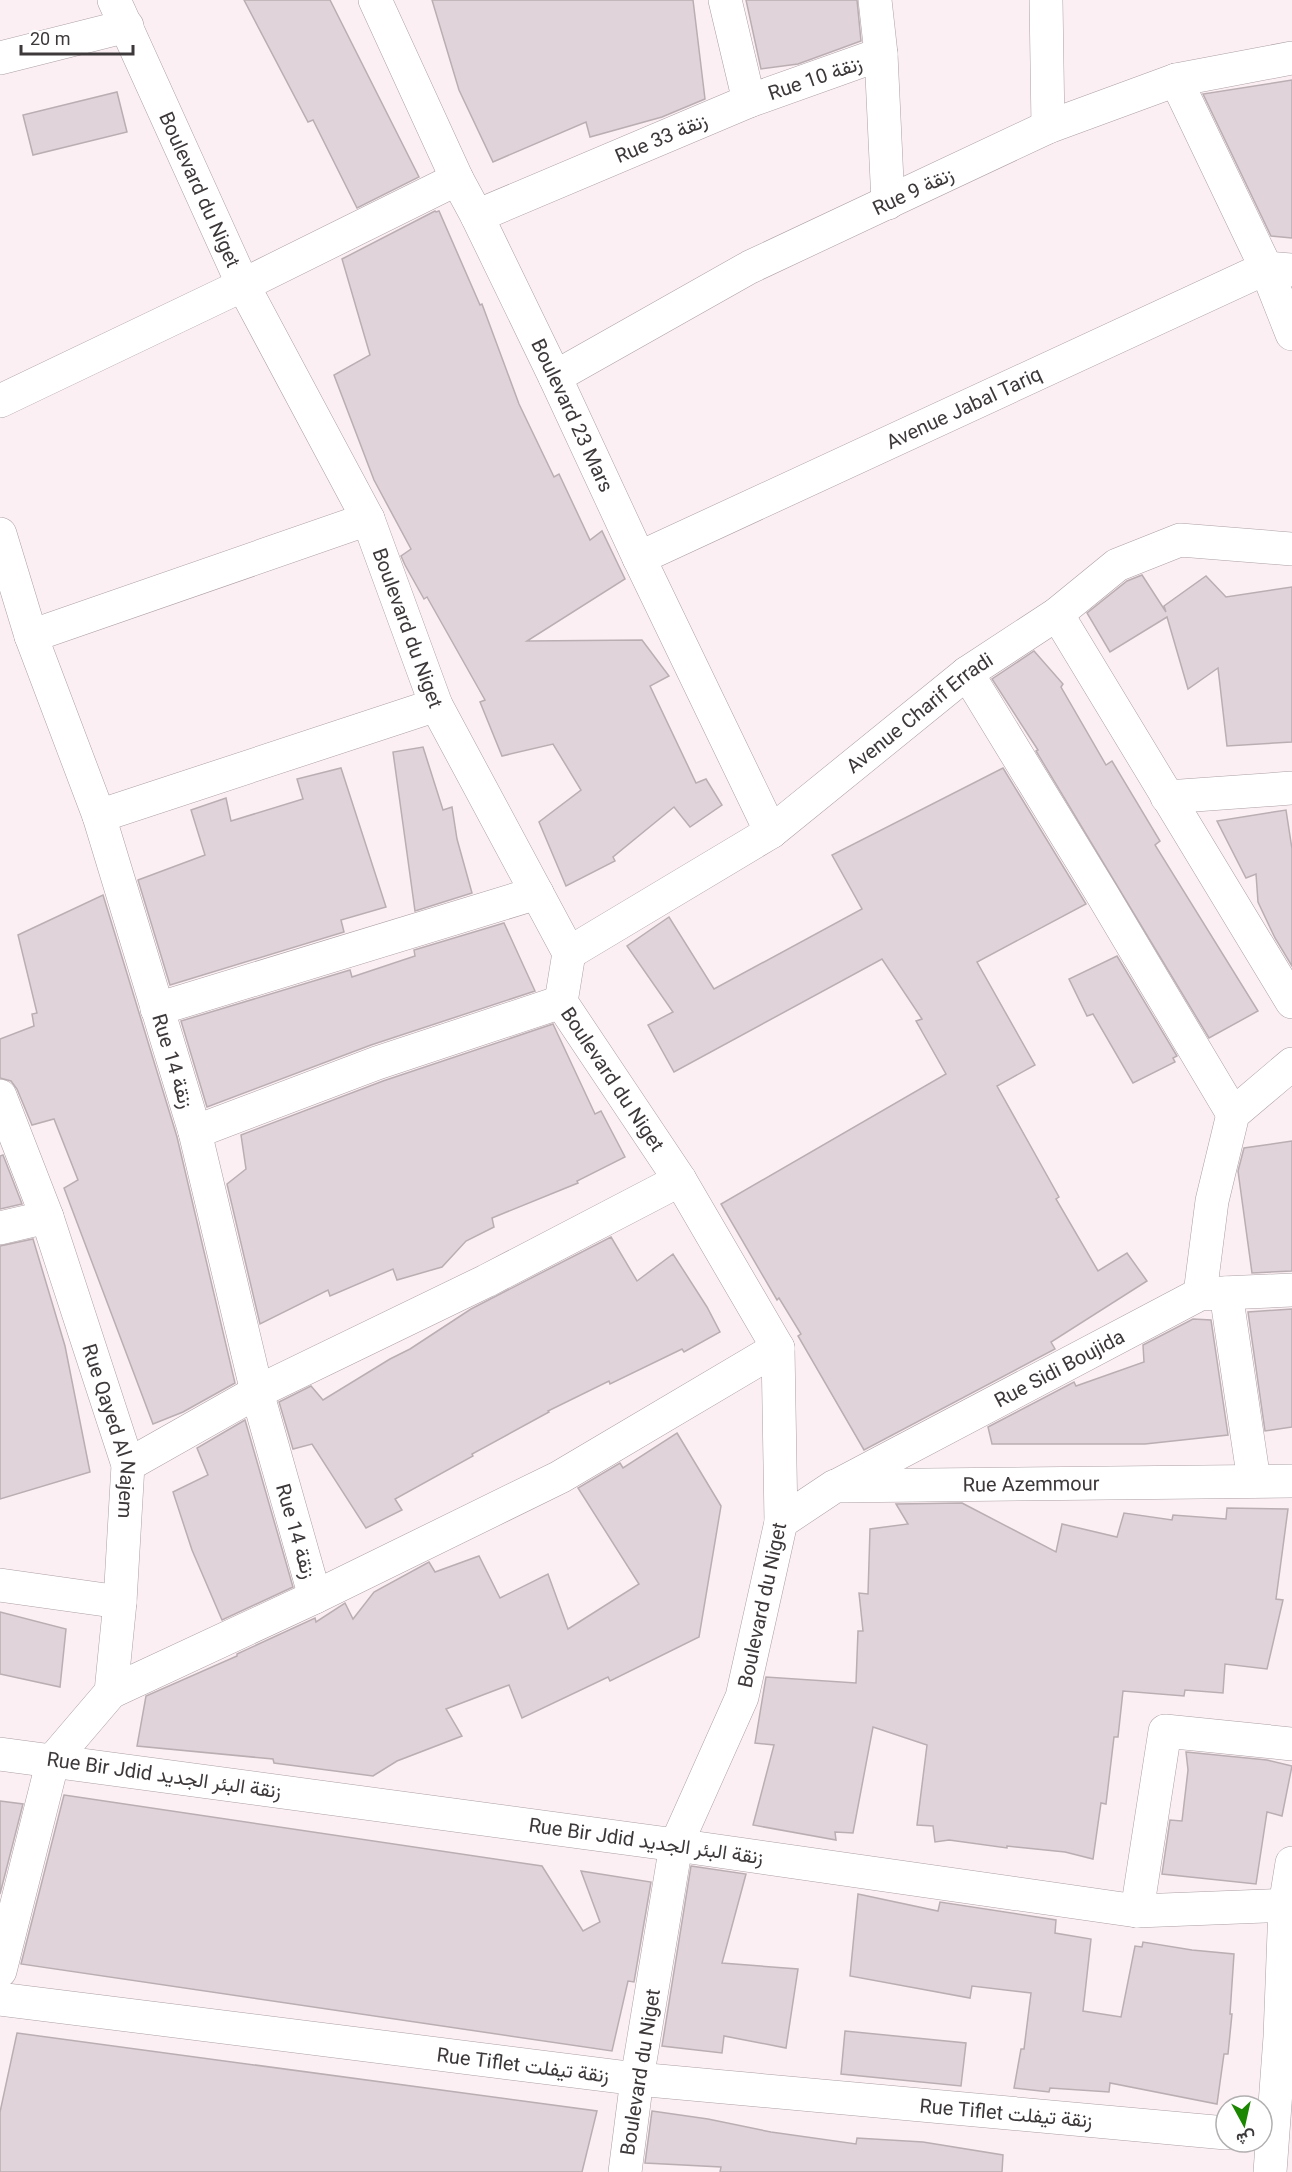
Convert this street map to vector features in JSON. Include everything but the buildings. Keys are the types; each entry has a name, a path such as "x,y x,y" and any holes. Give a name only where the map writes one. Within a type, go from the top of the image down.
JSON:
{"street":[{"name":"Boulevard 23 Mars","path":"375,0 457,179 555,377 771,832"},
{"path":"725,0 749,101"},
{"path":"875,0 881,54 888,202"},
{"path":"1046,0 1048,126"},
{"path":"0,58 121,13"},
{"name":"Boulevard du Niget","path":"121,13 243,285 368,519 436,705 569,953 561,1002 680,1180 778,1348 781,1522 742,1697 676,1845 637,2079 625,2172"},
{"name":"Rue 10 زنقة","path":"749,101 881,54"},
{"name":"Rue 9 زنقة","path":"555,377 750,267 1048,126 1176,80 1292,58"},
{"path":"1176,80 1279,269 1292,334"},
{"name":"Rue 33 زنقة","path":"477,216 749,101"},
{"path":"0,401 243,285 457,179"},
{"name":"Avenue Jabal Tariq","path":"639,558 1279,269"},
{"path":"32,636 368,519"},
{"name":"Rue 14 زنقة","path":"0,534 32,636 99,816 195,1132 257,1392 315,1597"},
{"name":"Avenue Charif Erradi","path":"569,953 771,832 967,674 1057,614 1117,565 1180,540 1292,549"},
{"path":"1057,614 1292,1002"},
{"path":"967,674 1233,1114"},
{"path":"99,816 436,705"},
{"path":"1167,797 1292,788"},
{"path":"157,1009 537,893"},
{"path":"195,1132 377,1063 561,1002"},
{"path":"1254,1480 1213,1294 1212,1201 1233,1114 1292,1064"},
{"name":"Rue Qayed Al Najem","path":"0,1096 47,1217 128,1465 120,1602 111,1692"},
{"path":"128,1465 257,1392 486,1281 680,1180"},
{"path":"0,1228 47,1217"},
{"name":"Rue Sidi Boujida","path":"835,1486 1213,1294 1292,1290"},
{"path":"0,1971 53,1760 111,1692 315,1597 560,1477 778,1348"},
{"name":"Rue Azemmour","path":"835,1486 1292,1481"},
{"path":"781,1522 835,1486"},
{"path":"0,1586 120,1602"},
{"path":"1137,1911 1165,1731 1292,1744"},
{"name":"Rue Bir Jdid زنقة البئر الجديد","path":"0,1754 676,1845 1137,1911 1288,1905"},
{"path":"1270,2172 1275,2136 1292,1863"},
{"name":"Rue Tiflet زنقة تيفلت","path":"0,1999 637,2079 1214,2132"}]}
